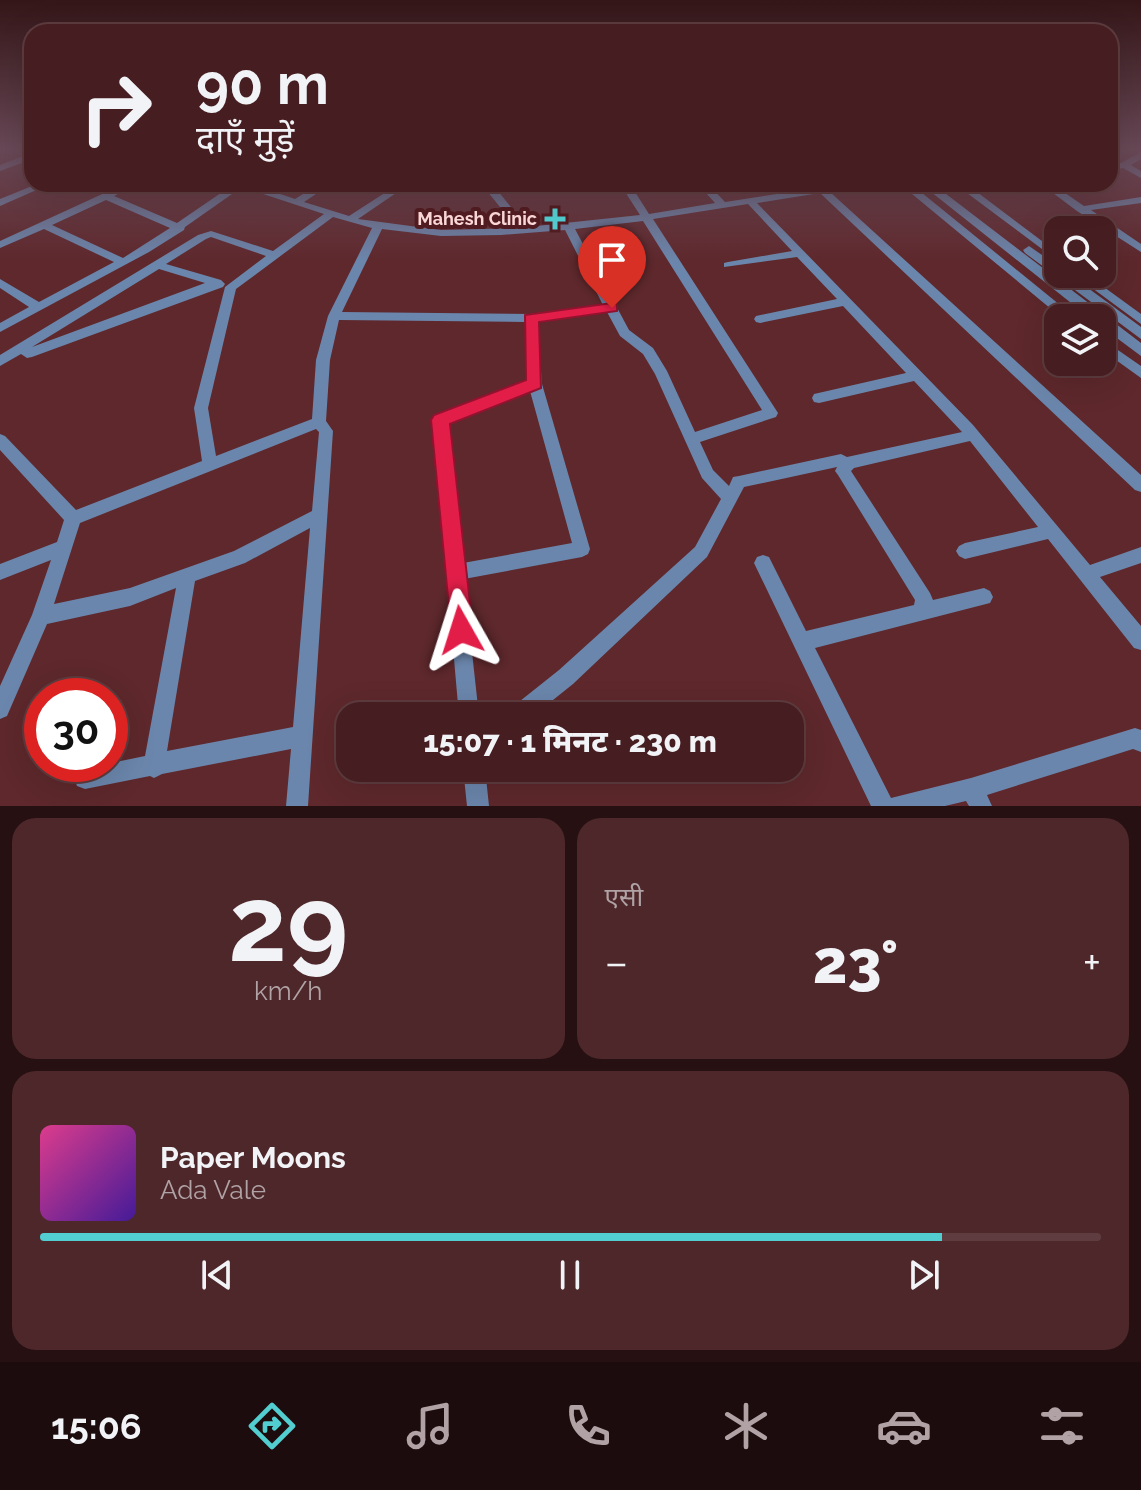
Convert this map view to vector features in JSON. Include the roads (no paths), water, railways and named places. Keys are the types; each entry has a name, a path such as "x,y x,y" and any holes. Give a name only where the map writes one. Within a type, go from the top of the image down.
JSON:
{"street":[{"path":"0,203 26,192"},
{"path":"0,245 117,192"},
{"path":"0,328 123,262 180,228 229,192"},
{"path":"272,192 295,203 350,220 441,233 568,226 815,192"},
{"path":"295,203 313,192"},
{"path":"350,220 391,192"},
{"path":"493,192 524,230"},
{"path":"630,192 771,413 693,438"},
{"path":"710,192 721,204"},
{"path":"824,192 1141,485"},
{"path":"915,192 1053,304"},
{"path":"936,192 1081,304"},
{"path":"952,192 1044,261"},
{"path":"971,192 1044,247"},
{"path":"1057,192 1141,249"},
{"path":"107,197 180,228"},
{"path":"749,200 973,435 1089,573 1141,641"},
{"path":"1081,209 1141,200"},
{"path":"210,466 201,408 231,287 331,214"},
{"path":"44,225 123,262"},
{"path":"297,806 326,431 319,422 323,360 334,316 378,226"},
{"path":"568,226 624,333 648,351 693,438 707,474 730,498"},
{"path":"0,363 156,264 211,234 274,255"},
{"path":"728,265 801,253"},
{"path":"156,264 231,287"},
{"path":"0,283 39,308"},
{"path":"0,363 217,283"},
{"path":"1080,288 1141,334"},
{"path":"1098,288 1141,320"},
{"path":"760,319 847,301"},
{"path":"334,316 531,318 612,308"},
{"path":"455,573 582,549 535,384 531,318"},
{"path":"1116,331 1141,351"},
{"path":"1116,354 1141,373"},
{"path":"819,398 917,375"},
{"path":"468,702 440,420 535,384"},
{"path":"73,518 319,422"},
{"path":"921,612 924,599 843,471 849,463 973,435"},
{"path":"0,440 73,518"},
{"path":"535,702 566,677 701,552 739,482 841,460"},
{"path":"41,616 130,597 239,557 318,516"},
{"path":"0,709 41,616 73,518"},
{"path":"965,551 1053,531"},
{"path":"0,572 64,547"},
{"path":"1089,573 1141,555"},
{"path":"763,563 883,806"},
{"path":"154,767 187,576"},
{"path":"804,641 984,597"},
{"path":"128,771 302,736"},
{"path":"898,806 976,797 1135,738 1141,742"},
{"path":"475,782 478,806"}],"place":[{"name":"Mahesh Clinic","path":"555,219"}]}
